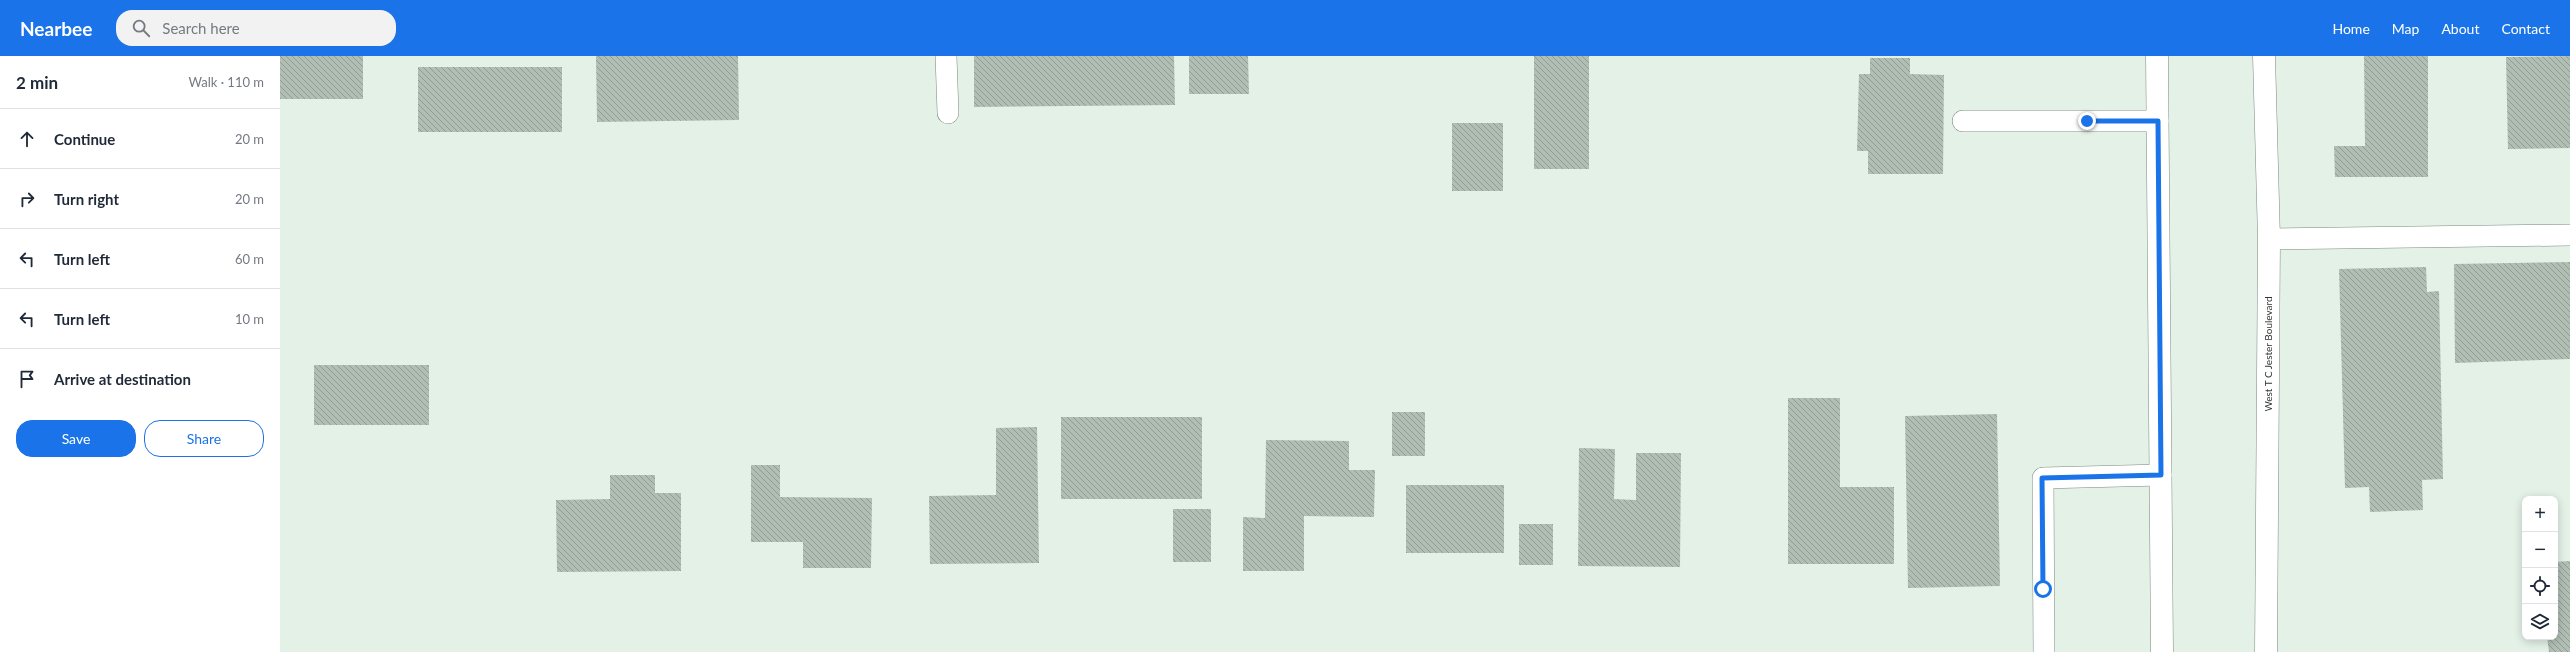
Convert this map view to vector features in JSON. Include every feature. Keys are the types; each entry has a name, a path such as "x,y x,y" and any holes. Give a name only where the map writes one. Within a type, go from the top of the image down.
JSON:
{"main road":[{"path":"2157,56 2162,652"},
{"name":"West T C Jester Boulevard","path":"2264,56 2269,239 2266,652"}],"lane":[{"path":"946,56 948,113"},
{"path":"1963,121 2158,121"},
{"path":"2269,239 2570,235"},
{"path":"2044,652 2042,478 2161,475"}],"building":[{"path":"280,56 363,56 363,99 280,99"},
{"path":"596,56 738,56 739,120 597,122"},
{"path":"974,56 1174,56 1175,105 974,107"},
{"path":"1189,56 1248,56 1249,94 1189,94"},
{"path":"1534,56 1589,56 1589,169 1534,169"},
{"path":"2364,56 2428,56 2428,177 2335,177 2334,146 2365,146"},
{"path":"2570,56 2570,148 2508,149 2506,57"},
{"path":"1870,58 1910,58 1910,74 1944,75 1943,174 1868,174 1868,151 1857,151 1859,74 1870,74"},
{"path":"418,67 562,67 562,132 418,132"},
{"path":"1452,123 1503,123 1503,191 1452,191"},
{"path":"2570,262 2570,359 2455,363 2454,264"},
{"path":"2426,267 2427,292 2439,291 2443,479 2422,480 2423,510 2370,512 2369,487 2345,488 2339,269"},
{"path":"314,365 429,365 429,425 314,425"},
{"path":"1788,398 1840,398 1840,487 1894,487 1894,564 1788,564"},
{"path":"1392,412 1425,412 1425,456 1392,456"},
{"path":"1997,414 2000,586 1908,588 1905,416"},
{"path":"1061,417 1202,417 1202,499 1061,499"},
{"path":"1037,427 1039,563 930,564 929,496 996,495 996,428"},
{"path":"1266,440 1349,441 1349,470 1375,470 1374,517 1304,516 1304,571 1243,571 1243,517 1265,518"},
{"path":"1579,448 1615,449 1614,499 1636,500 1636,453 1681,453 1680,567 1578,566"},
{"path":"751,465 780,465 780,497 872,498 871,568 803,568 803,542 751,542"},
{"path":"610,475 655,475 655,493 681,493 681,571 557,572 556,500 610,499"},
{"path":"1406,485 1504,485 1504,553 1406,553"},
{"path":"1173,509 1211,509 1211,562 1173,562"},
{"path":"1519,524 1553,524 1553,565 1519,565"},
{"path":"2570,561 2570,652 2549,652 2547,640 2558,640 2558,562"}],"route":[{"path":"2043,589 2042,478 2161,475 2158,121 2087,121"}]}
